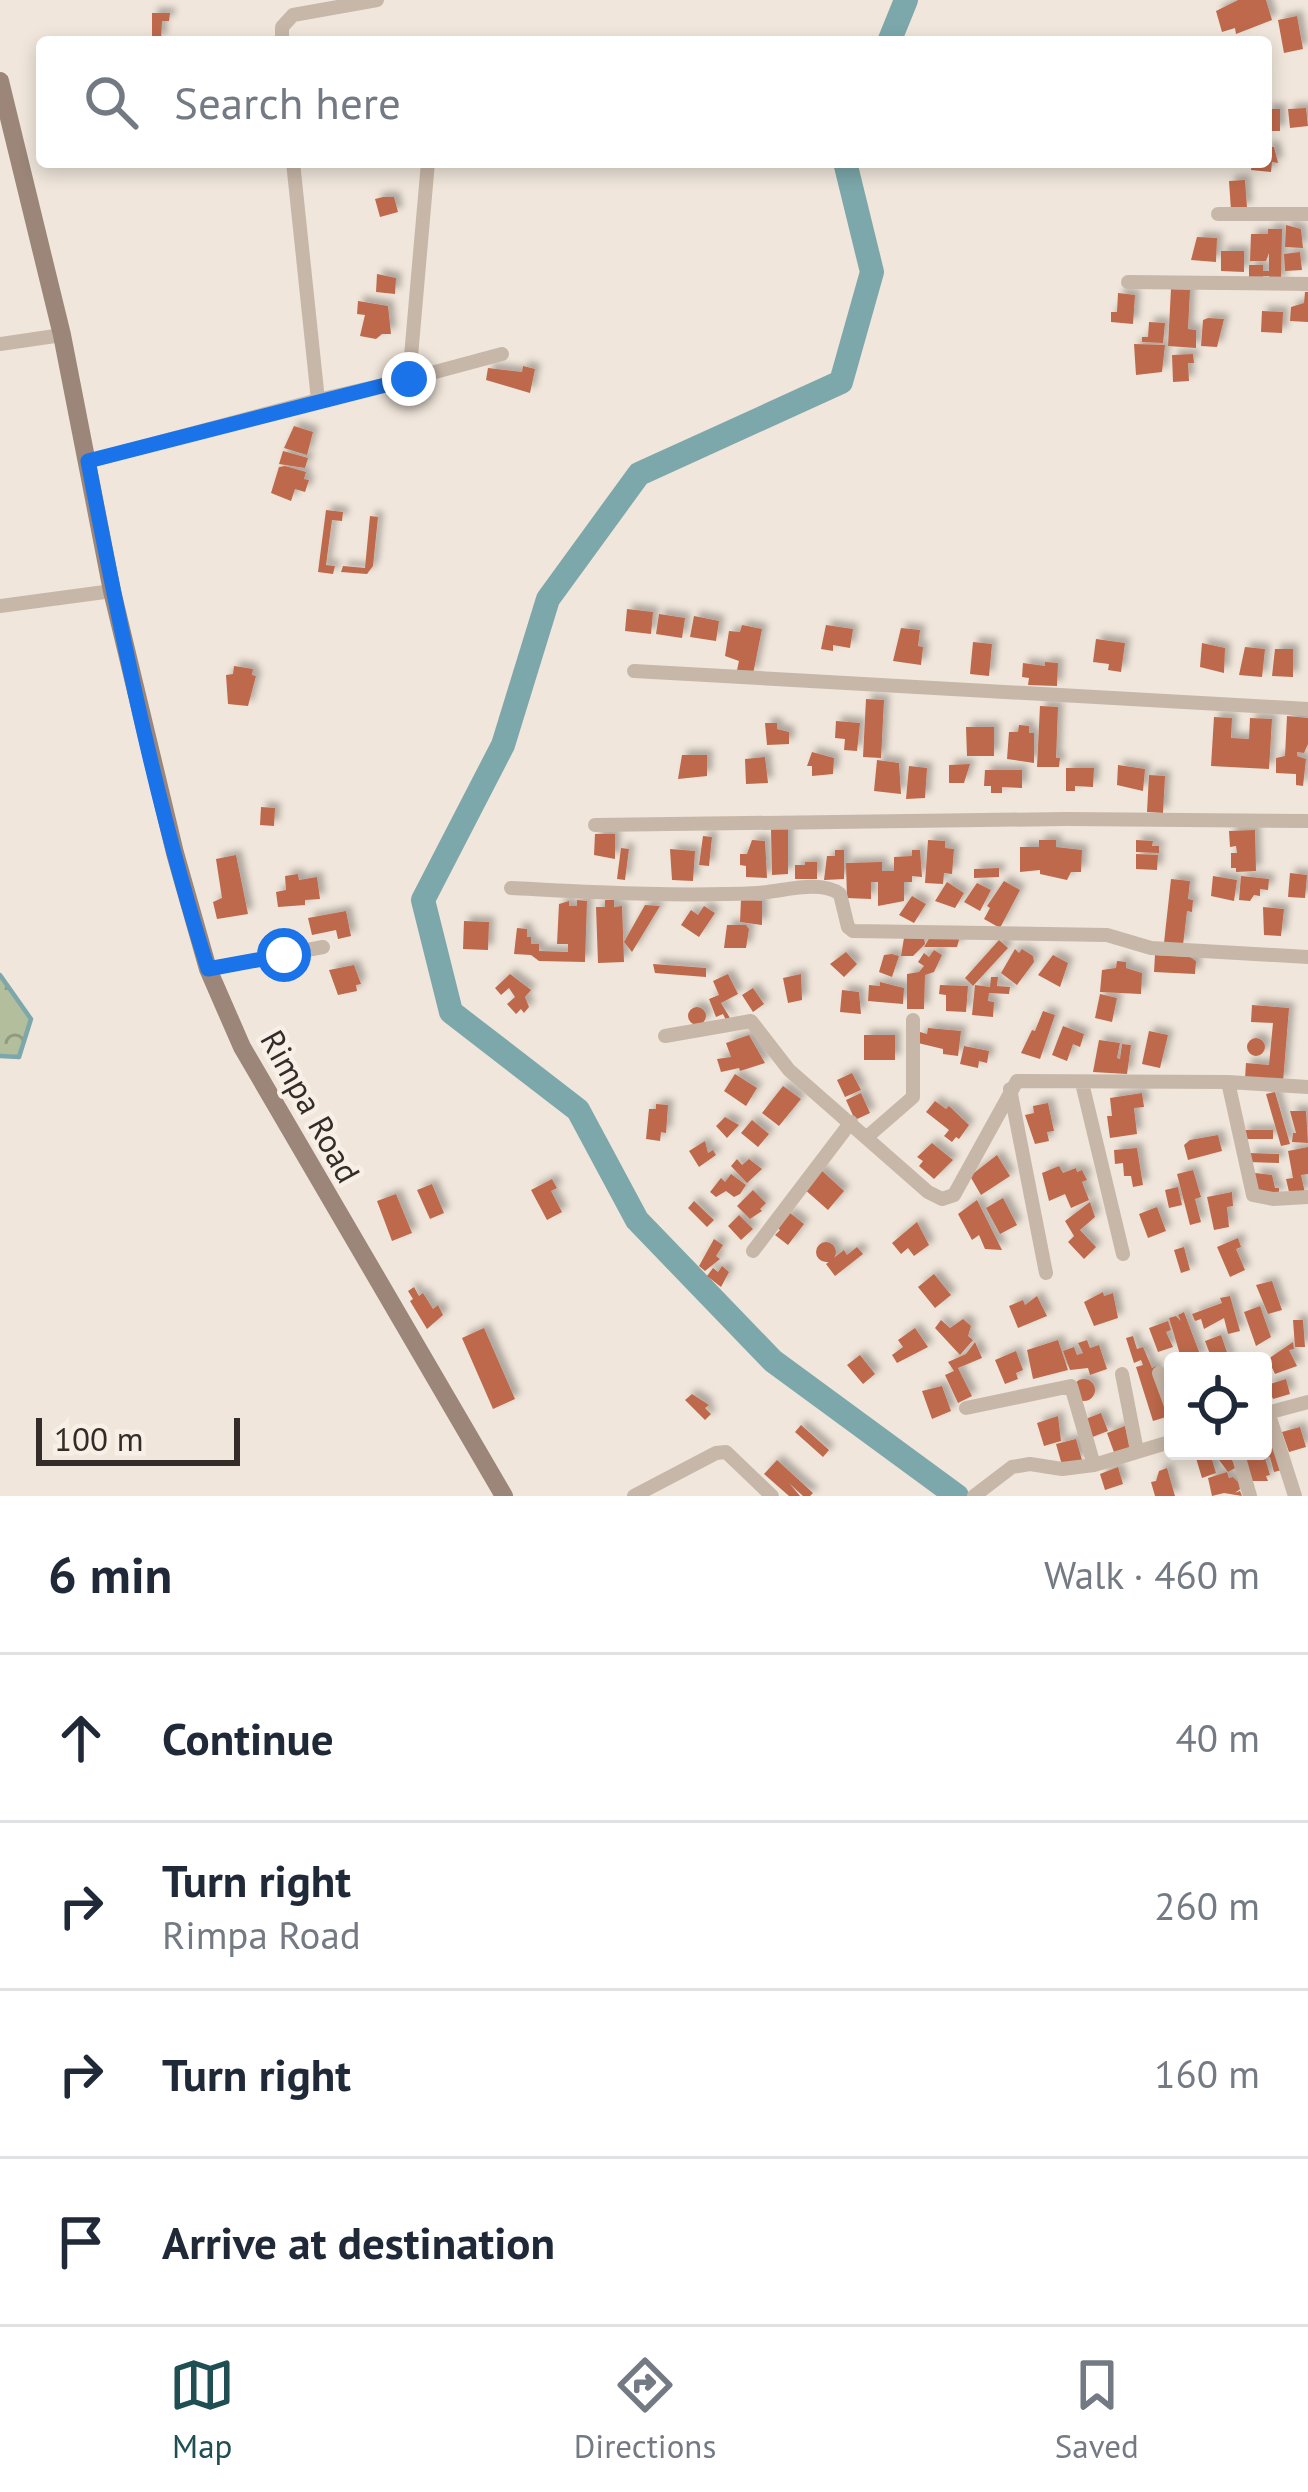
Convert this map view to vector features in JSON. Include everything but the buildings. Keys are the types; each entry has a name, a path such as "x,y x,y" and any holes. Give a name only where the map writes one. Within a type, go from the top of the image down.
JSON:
{"street":[{"path":"282,36 282,27 293,15 377,0"},
{"name":"Rimpa Road","path":"0,81 62,335 112,591 208,969 242,1047 503,1496"},
{"path":"294,168 318,400"},
{"path":"409,379 427,168"},
{"path":"1218,214 1308,214"},
{"path":"1128,282 1308,284"},
{"path":"0,344 62,335"},
{"path":"88,461 502,354"},
{"path":"0,606 112,591"},
{"path":"634,671 1308,709"},
{"path":"595,825 1308,821"},
{"path":"511,888 636,894 824,887 839,894 848,927 854,931 1108,935 1151,947 1308,957"},
{"path":"208,969 323,947"},
{"path":"867,1137 913,1097 913,1020"},
{"path":"665,1036 751,1021 789,1070 928,1192 950,1199 1010,1089 1027,1079 1308,1087"},
{"path":"1228,1082 1253,1195 1308,1197"},
{"path":"1082,1083 1124,1254"},
{"path":"1010,1089 1046,1273"},
{"path":"753,1251 850,1123"},
{"path":"1159,1373 1164,1387"},
{"path":"1122,1374 1137,1450"},
{"path":"966,1408 1071,1386 1094,1465"},
{"path":"1272,1411 1308,1402"},
{"path":"1272,1430 1295,1496"},
{"path":"974,1496 1012,1467 1094,1465 1164,1443"},
{"path":"634,1496 726,1452 772,1496"},
{"path":"1240,1460 1250,1496"}],"green space":[{"path":"0,975 31,1019 19,1057 0,1056"}],"waterway":[{"path":"891,36 906,0"},
{"path":"846,168 872,272 841,382 639,474 548,599 503,745 423,900 451,1012 578,1110 637,1220 773,1361 957,1496"},
{"path":"0,975 31,1019 19,1057 0,1056"}],"route":[{"path":"284,955 208,969 112,591 88,461 409,379"}]}
